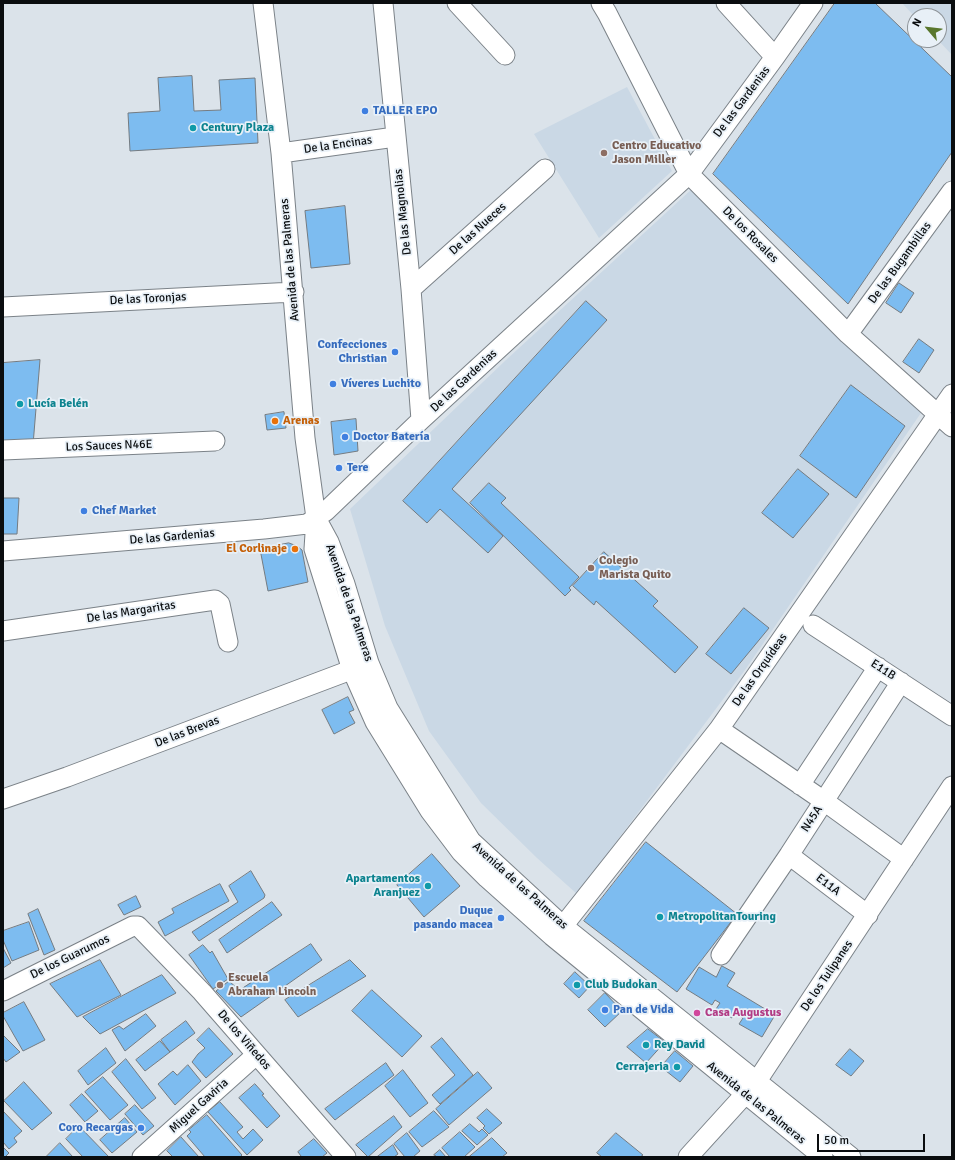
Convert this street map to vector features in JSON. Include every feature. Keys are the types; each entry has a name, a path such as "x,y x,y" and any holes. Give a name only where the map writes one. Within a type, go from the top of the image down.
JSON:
{"street":[{"name":"Avenida de las Palmeras","path":"263,3 281,153 294,292 305,438 316,518 329,542 345,584 361,667 471,841 558,931 751,1087 851,1157"},
{"name":"De las Magnolias","path":"383,3 411,289 421,420"},
{"path":"457,3 505,56"},
{"name":"De los Rosales","path":"601,3 689,174 848,334 952,427"},
{"path":"726,3 775,57"},
{"name":"De las Gardenias","path":"3,551 264,529 307,524 316,518 326,511 421,420 689,174 813,3"},
{"name":"De la Encinas","path":"281,153 396,137"},
{"name":"De las Nueces","path":"411,289 545,169"},
{"name":"De las Bugambillas","path":"848,334 952,191"},
{"name":"De las Toronjas","path":"3,306 294,292"},
{"name":"De las Orquídeas","path":"558,931 719,729 952,394"},
{"name":"Los Sauces N46E","path":"3,450 215,442"},
{"name":"De las Margaritas","path":"3,631 215,600 220,604 228,642"},
{"name":"E11B","path":"813,625 952,716"},
{"name":"De las Brevas","path":"3,799 67,777 361,667"},
{"path":"800,785 878,667"},
{"name":"N45A","path":"721,955 789,855 901,682"},
{"path":"719,729 824,801 904,859"},
{"name":"De los Tulipanes","path":"688,1157 751,1087 868,915 952,786"},
{"name":"E11A","path":"789,855 868,915"},
{"name":"De los Guarumos","path":"3,991 134,926 138,926"},
{"name":"De los Viñedos","path":"138,926 202,992 346,1157"},
{"name":"Miguel Gaviria","path":"142,1157 256,1055"},
{"name":"Avenida de las Palmeras","path":"751,1087 823,1157"}],"shaded area":[{"path":"902,3 952,3 952,55 945,48 947,48 947,8 907,8"},
{"name":"Centro Educativo Jason Miller","path":"627,87 672,171 599,238 534,134"},
{"name":"Colegio Marista Quito","path":"693,188 923,410 745,670 577,894 537,858 481,803 429,731 385,626 350,509 506,360"}],"building":[{"path":"835,3 875,3 907,34 907,48 922,48 952,77 952,152 848,304 713,174"},
{"name":"Century Plaza","path":"192,76 194,111 221,110 219,80 255,78 258,143 130,151 128,113 160,111 158,78"},
{"path":"345,206 350,264 311,268 305,211"},
{"path":"899,283 914,293 901,313 886,303"},
{"path":"586,301 607,320 452,489 503,536 488,553 440,509 427,523 403,501"},
{"path":"919,339 934,350 919,373 903,362"},
{"name":"Lucía Belén","path":"40,360 33,445 3,446 3,363"},
{"path":"851,385 905,426 856,498 800,456"},
{"name":"Arenas","path":"284,412 286,428 267,430 265,415"},
{"name":"Doctor Batería","path":"356,419 358,451 334,455 331,422"},
{"path":"798,469 829,494 793,538 762,513"},
{"path":"489,483 506,498 501,503 579,577 569,588 571,590 565,596 470,503"},
{"path":"3,498 19,498 17,534 3,534"},
{"path":"289,543 302,550 308,582 268,591 260,549"},
{"path":"604,552 658,601 653,606 698,647 675,673 596,601 594,605 573,586"},
{"path":"744,608 769,628 731,674 706,654"},
{"path":"348,697 354,710 349,712 355,723 334,734 322,710"},
{"name":"MetropolitanTouring","path":"646,842 737,914 677,992 584,921"},
{"name":"Apartamentos Aranjuez","path":"432,854 460,886 424,917 397,885"},
{"path":"251,871 265,895 264,898 199,941 192,932 238,902 229,886"},
{"path":"220,884 229,901 165,936 158,922 174,913 172,909"},
{"path":"136,896 141,907 124,915 118,905"},
{"path":"272,902 282,915 227,953 219,940"},
{"path":"38,909 55,950 44,955 28,914"},
{"path":"29,922 39,950 12,961 3,940 3,931"},
{"path":"311,944 322,960 241,1017 216,991 229,981 239,990"},
{"path":"203,945 210,953 212,951 228,979 213,989 189,955"},
{"path":"3,948 11,963 3,968"},
{"path":"100,960 121,995 77,1017 50,984"},
{"path":"350,960 366,976 298,1017 285,1000"},
{"path":"722,966 735,973 727,986 775,1015 762,1037 739,1024 743,1018 735,1013 732,1018 716,1009 720,1003 715,1000 712,1005 686,989 699,967 716,977"},
{"name":"Club Budokan","path":"575,972 590,986 579,998 564,984"},
{"path":"162,975 176,993 100,1034 83,1017"},
{"path":"372,990 422,1036 402,1057 352,1011"},
{"name":"Pan de Vida","path":"605,993 622,1011 605,1027 588,1010"},
{"path":"24,1002 45,1040 23,1051 3,1016 3,1013"},
{"path":"146,1014 156,1026 125,1051 112,1030 119,1026 123,1029"},
{"path":"186,1021 195,1033 170,1052 161,1040"},
{"path":"209,1028 233,1054 206,1078 192,1062 205,1048 197,1040"},
{"name":"Rey David","path":"648,1029 665,1042 646,1063 627,1047"},
{"path":"3,1035 20,1052 6,1062 3,1058"},
{"path":"442,1038 473,1075 440,1104 432,1095 455,1075 431,1047"},
{"path":"160,1041 170,1052 145,1071 136,1060"},
{"path":"106,1048 116,1063 88,1085 78,1071"},
{"path":"850,1049 864,1061 851,1076 836,1065"},
{"name":"Cerrajeria","path":"675,1051 693,1066 680,1082 661,1067"},
{"path":"126,1059 156,1098 142,1109 112,1072"},
{"path":"386,1063 394,1075 335,1120 325,1109"},
{"path":"188,1065 201,1081 175,1105 158,1084 173,1071 177,1075"},
{"path":"403,1070 428,1103 410,1117 385,1086"},
{"path":"478,1072 492,1088 449,1125 436,1109"},
{"path":"103,1077 128,1105 110,1120 85,1092"},
{"path":"24,1082 52,1113 32,1130 4,1101"},
{"path":"255,1084 264,1094 262,1095 280,1116 267,1128 239,1098"},
{"path":"82,1094 98,1111 85,1122 70,1105"},
{"path":"220,1102 243,1127 237,1132 243,1139 253,1129 263,1140 247,1155 208,1112"},
{"path":"135,1105 154,1126 143,1135 125,1114"},
{"path":"487,1109 502,1123 489,1134 483,1128 485,1126 477,1118"},
{"path":"3,1111 22,1131 14,1138 17,1142 9,1149 3,1142"},
{"path":"434,1111 449,1127 422,1147 409,1132"},
{"path":"207,1115 242,1155 240,1157 205,1157 187,1136 191,1132 189,1130"},
{"path":"394,1116 402,1127 368,1157 356,1145"},
{"path":"125,1118 137,1132 112,1153 100,1140"},
{"path":"470,1124 479,1132 482,1129 488,1135 477,1145 462,1131"},
{"path":"79,1126 109,1157 83,1157 66,1139"},
{"path":"460,1132 475,1147 464,1157 450,1157 442,1148"},
{"path":"407,1133 420,1151 413,1157 405,1157 394,1144"},
{"path":"616,1133 643,1155 640,1157 602,1157 597,1153"},
{"path":"181,1137 199,1157 173,1157 167,1151"},
{"path":"492,1138 507,1153 502,1157 469,1157"},
{"path":"314,1139 327,1153 322,1157 300,1157 301,1156 298,1152"},
{"path":"60,1143 73,1157 46,1157"},
{"path":"393,1145 398,1154 394,1157 377,1157"},
{"path":"3,1147 9,1153 5,1157 3,1157"},
{"path":"440,1150 446,1157 435,1157 436,1156 434,1155"}],"place":[{"name":"TALLER EPO","path":"365,111"},
{"name":"Century Plaza","path":"193,128"},
{"name":"Centro Educativo Jason Miller","path":"604,153"},
{"name":"Confecciones Christian","path":"395,352"},
{"name":"Víveres Luchito","path":"333,384"},
{"name":"Lucía Belén","path":"20,404"},
{"name":"Arenas","path":"275,421"},
{"name":"Doctor Batería","path":"345,437"},
{"name":"Tere","path":"339,468"},
{"name":"Chef Market","path":"84,511"},
{"name":"El Corlinaje","path":"295,549"},
{"name":"Colegio Marista Quito","path":"591,568"},
{"name":"Apartamentos Aranjuez","path":"428,886"},
{"name":"MetropolitanTouring","path":"660,917"},
{"name":"Duque pasando macea","path":"501,918"},
{"name":"Escuela Abraham Lincoln","path":"220,985"},
{"name":"Club Budokan","path":"577,985"},
{"name":"Pan de Vida","path":"605,1010"},
{"name":"Casa Augustus","path":"697,1013"},
{"name":"Rey David","path":"646,1045"},
{"name":"Cerrajeria","path":"677,1067"},
{"name":"Coro Recargas","path":"141,1128"}]}
